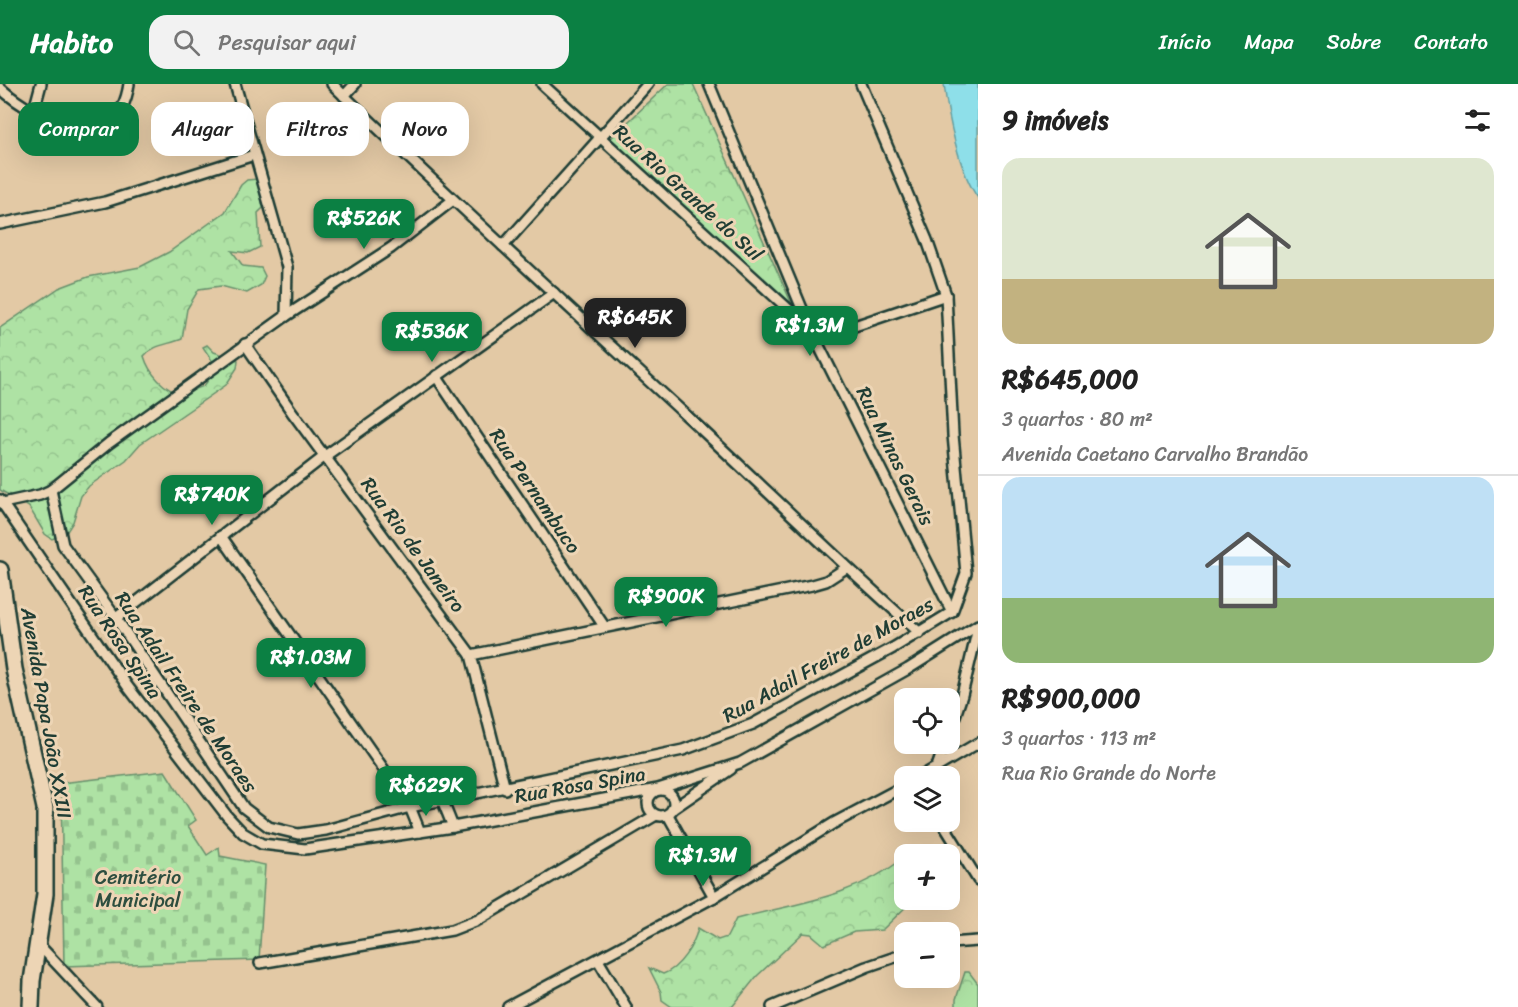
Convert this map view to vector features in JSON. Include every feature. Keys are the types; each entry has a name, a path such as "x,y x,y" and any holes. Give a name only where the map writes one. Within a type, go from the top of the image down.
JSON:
{"main road":[{"name":"Avenida Papa João XXIII","path":"0,570 14,669 45,808 46,883 39,945 32,981 32,1007"}],"street":[{"path":"36,102 41,84"},
{"path":"124,102 129,84"},
{"path":"235,84 240,102"},
{"path":"332,84 453,200 775,497 846,568 920,633"},
{"path":"344,96 355,84"},
{"name":"Rua Rio Grande do Sul","path":"542,84 810,328"},
{"path":"503,246 648,84"},
{"name":"Rua Minas Gerais","path":"710,84 810,328 952,612"},
{"name":"Rua Adail Freire de Moraes","path":"51,490 63,545 116,618 243,808 269,827 298,834 326,830 410,807 443,802 683,750 724,737 753,724 920,633 952,612 966,573 953,435 946,295 927,240 861,84"},
{"path":"0,88 22,102"},
{"path":"254,155 287,267 286,316"},
{"path":"0,224 105,202 251,156"},
{"path":"1,501 40,495 51,490 109,443 245,344 391,248 453,200"},
{"path":"116,618 325,456 554,292"},
{"path":"816,339 946,295"},
{"name":"Rua Rio de Janeiro","path":"245,344 471,655 505,789"},
{"name":"Rua Pernambuco","path":"436,376 604,626"},
{"name":"Rua Rosa Spina","path":"1,501 128,687 227,816 243,833 262,844 305,849 453,827 658,789 740,763 908,669 978,626"},
{"path":"221,536 410,807 420,832"},
{"path":"471,655 812,585 826,581 846,568"},
{"path":"960,701 978,626"},
{"path":"939,766 978,743"},
{"path":"260,963 452,930 478,920 656,815 671,812 740,763"},
{"path":"656,815 651,811 648,798 658,789 672,794 675,801 671,812 714,897"},
{"path":"508,1007 714,897 834,823 894,791"},
{"path":"443,802 453,827"},
{"path":"948,832 978,880"},
{"path":"960,942 978,940"},
{"path":"39,945 98,1007"},
{"path":"772,1007 894,957"},
{"path":"598,960 626,1007"}],"green space":[{"path":"668,84 693,84 795,311 608,141"},
{"path":"258,179 263,208 258,213 260,247 248,253 232,251 243,266 261,268 265,276 261,285 247,293 221,286 199,289 187,309 182,339 157,347 144,356 158,380 170,389 183,394 204,386 217,368 203,347 207,345 214,352 238,360 237,368 226,385 140,444 126,460 89,486 81,496 73,522 66,533 52,539 45,534 29,507 0,490 0,328 59,288 88,277 140,267 169,252 225,212 241,185 247,180"},
{"name":"Cemitério Municipal","path":"165,771 196,820 188,826 207,855 219,847 220,856 265,865 259,960 64,966 61,783"},
{"path":"894,864 894,910 903,910 882,930 854,932 824,945 811,934 803,933 757,976 732,1007 672,1007 662,1000 661,992 649,968 663,974 675,967 690,948 698,928 718,940 727,937 736,919 844,891"},
{"path":"965,972 969,972 978,984 978,1007 956,1007"}],"water":[{"path":"944,84 978,84 978,198 960,159 948,112"}]}
